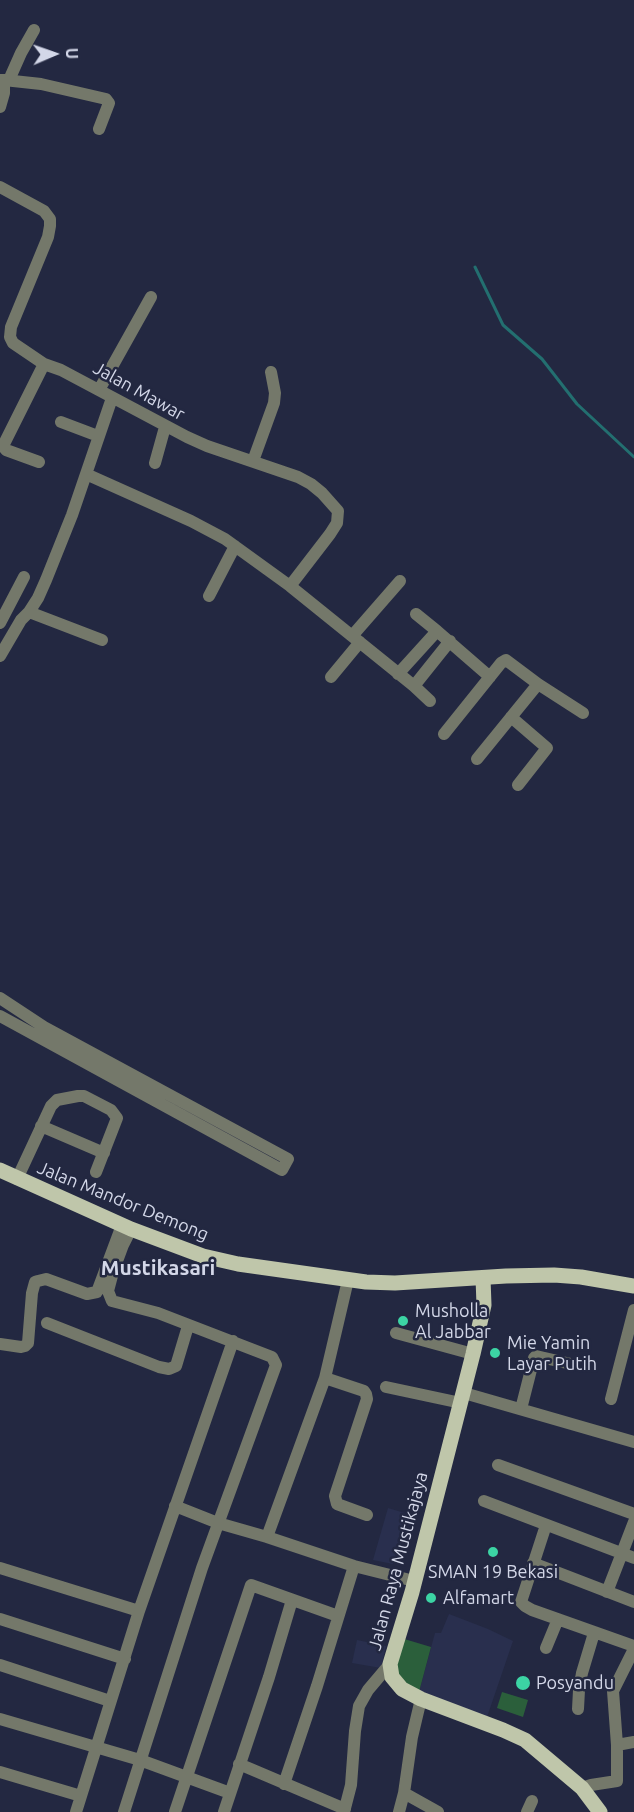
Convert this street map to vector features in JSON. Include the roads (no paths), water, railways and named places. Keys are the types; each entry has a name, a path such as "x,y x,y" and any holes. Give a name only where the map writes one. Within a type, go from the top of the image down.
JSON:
{"main road":[{"name":"Jalan Mandor Demong","path":"0,1170 126,1227 219,1261 366,1282 395,1283 554,1275 634,1286"},
{"name":"Jalan Raya Mustikajaya","path":"483,1278 484,1305 473,1354 390,1664 392,1677 396,1683 421,1699 525,1740 582,1788 600,1812"}],"street":[{"path":"0,107 4,80 34,30"},
{"path":"4,80 41,84 106,99 109,103 99,129"},
{"name":"Jalan Mawar","path":"0,187 44,211 50,219 48,237 11,327 10,338 13,343 44,364 61,369 165,427 207,446 287,472 311,484 338,511 337,523 330,534 290,586"},
{"path":"99,390 150,297"},
{"path":"39,462 6,450 3,446 44,364"},
{"path":"253,461 274,403 275,393 271,372"},
{"path":"0,656 21,620 38,598 51,569 112,398"},
{"path":"61,422 99,436"},
{"path":"155,463 165,427"},
{"path":"86,474 191,521 235,546 290,586 430,701"},
{"path":"209,596 235,546"},
{"path":"0,623 24,577"},
{"path":"331,677 356,639 400,581"},
{"path":"29,612 102,640"},
{"path":"416,614 490,677"},
{"path":"398,674 437,631"},
{"path":"414,686 450,641"},
{"path":"444,735 501,663 507,660 538,684 583,713"},
{"path":"477,759 538,684"},
{"path":"511,717 547,748 518,785"},
{"path":"0,998 41,1032 282,1170 288,1159 41,1032 0,1016"},
{"path":"17,1179 51,1106 57,1100 84,1096 116,1114 116,1121 96,1172"},
{"path":"41,1126 104,1153"},
{"path":"124,1812 218,1523 276,1365 272,1357 233,1341 158,1313 112,1300 108,1291 123,1245 126,1227"},
{"path":"0,1344 21,1347 28,1343 35,1282 46,1279 87,1294 97,1292 126,1227"},
{"path":"267,1537 325,1378 348,1280"},
{"path":"611,1399 634,1310"},
{"path":"47,1323 169,1369 176,1366 189,1326"},
{"path":"396,1333 473,1354"},
{"path":"76,1812 139,1611 233,1341"},
{"path":"521,1409 534,1358 537,1356 571,1364"},
{"path":"325,1378 364,1390 366,1394 367,1399 335,1496 337,1504 367,1515"},
{"path":"386,1387 521,1409 634,1442"},
{"path":"498,1465 634,1514"},
{"path":"484,1501 628,1556"},
{"path":"175,1506 218,1523 354,1566 414,1581"},
{"path":"607,1592 628,1556 634,1522"},
{"path":"546,1525 521,1602 532,1610 634,1648 613,1691 617,1781 582,1788"},
{"path":"533,1563 634,1602"},
{"path":"284,1784 354,1566"},
{"path":"0,1568 139,1611"},
{"path":"174,1812 251,1585 338,1616"},
{"path":"226,1811 292,1600"},
{"path":"0,1619 124,1659"},
{"path":"546,1648 558,1619"},
{"path":"578,1709 582,1673 594,1633"},
{"path":"239,1764 344,1810 351,1785 359,1706 390,1664"},
{"path":"0,1665 110,1701"},
{"path":"399,1812 421,1699"},
{"path":"0,1719 140,1760 230,1793"},
{"path":"617,1745 634,1742"},
{"path":"0,1772 81,1796"},
{"path":"404,1793 438,1812"}],"waterway":[{"path":"475,267 503,325 542,359 577,404 634,457"}],"place":[{"name":"Musholla Al Jabbar","path":"403,1321"},
{"name":"Mie Yamin Layar Putih","path":"495,1353"},
{"name":"SMAN 19 Bekasi","path":"493,1552"},
{"name":"Alfamart","path":"431,1598"},
{"name":"Posyandu","path":"523,1683"}],"district":[{"name":"Mustikasari","path":"158,1268"}]}
